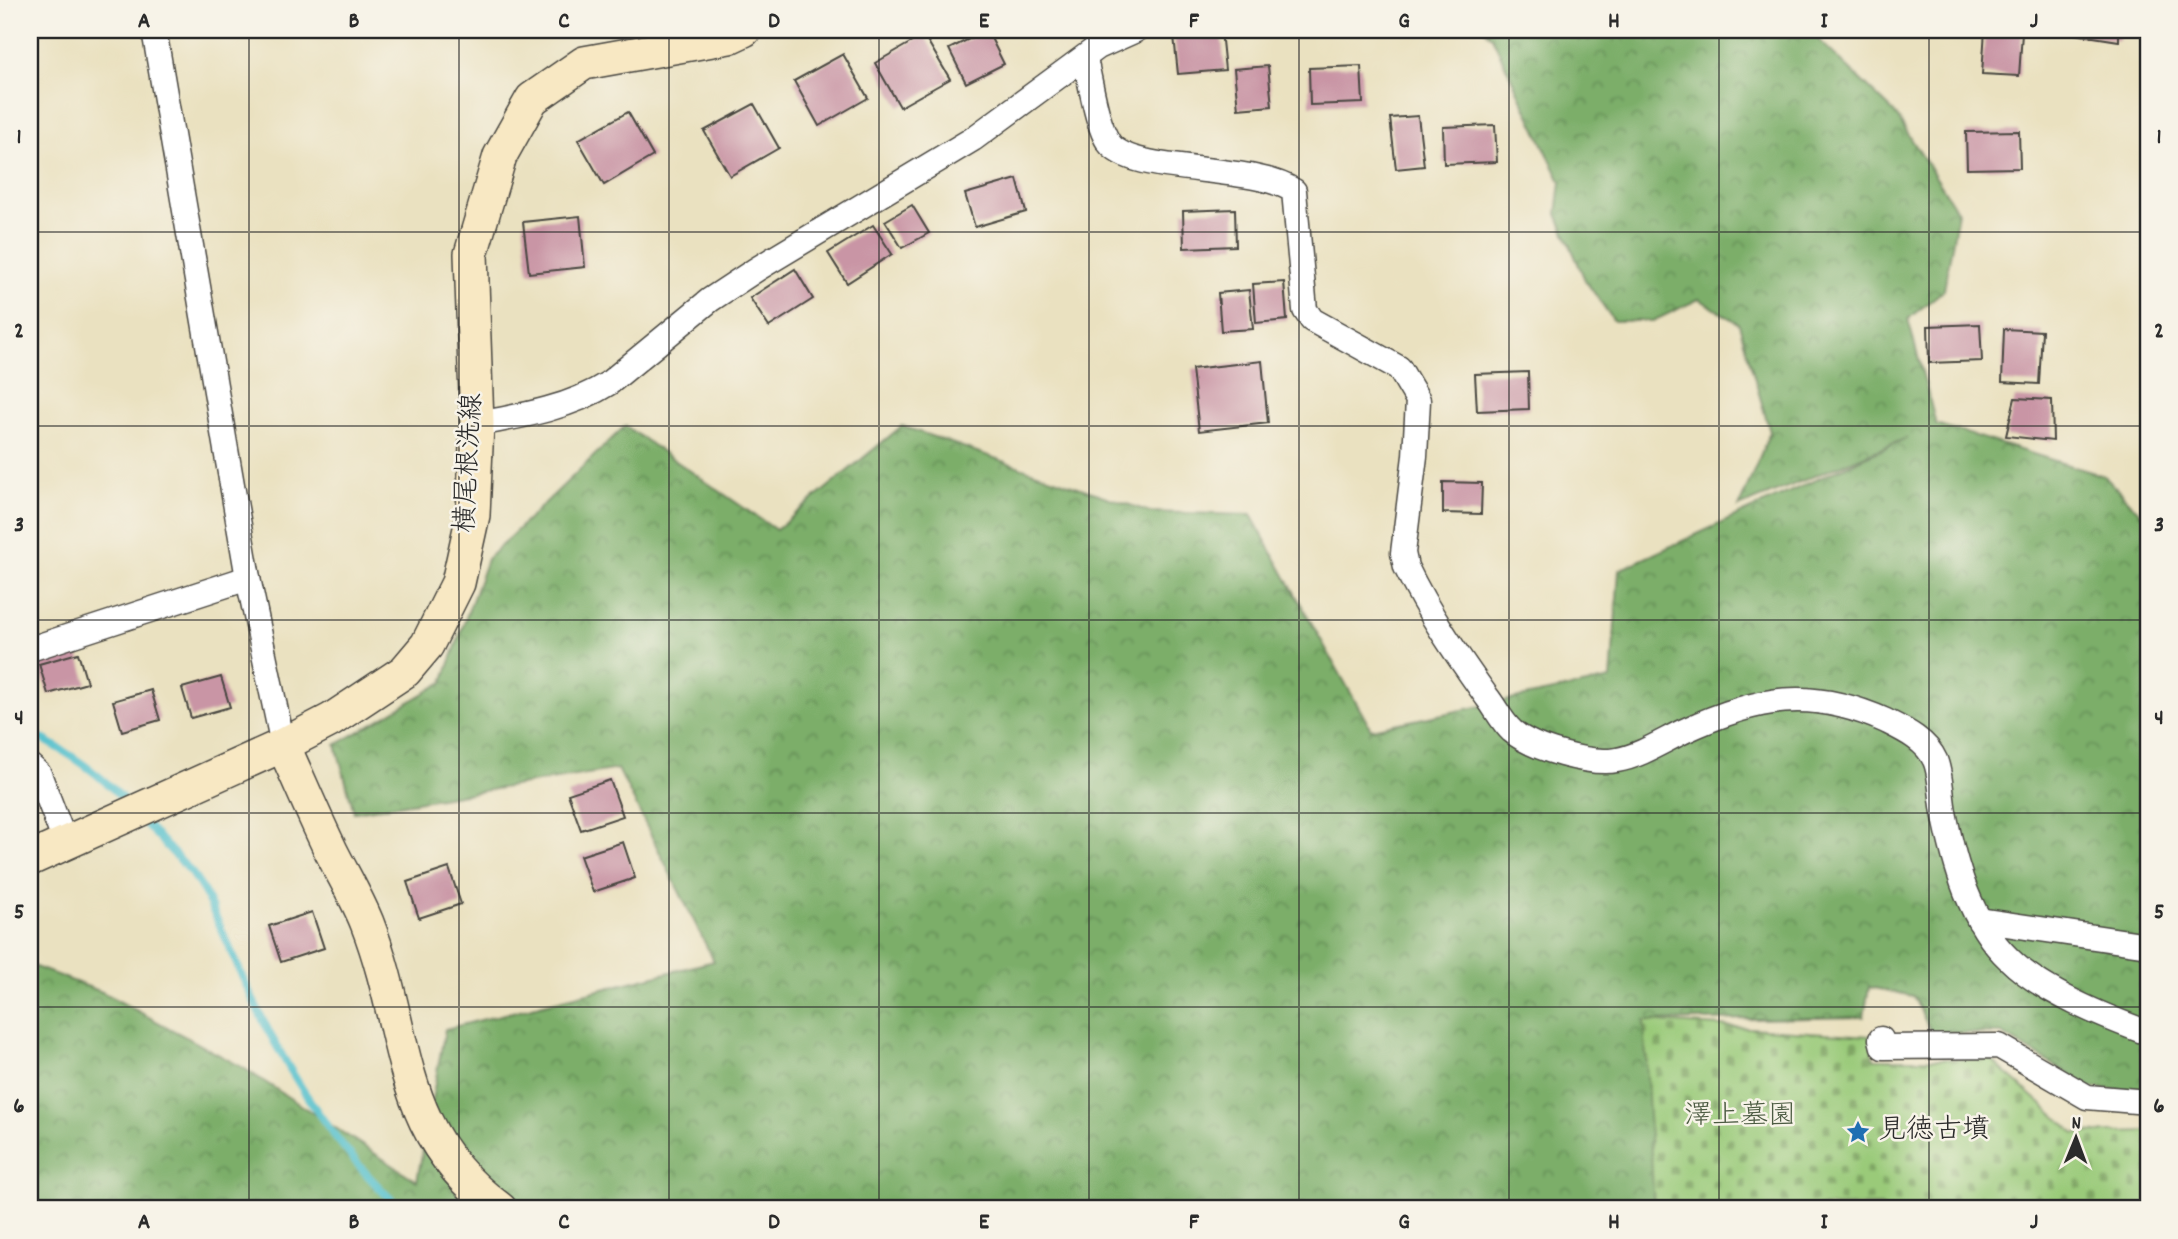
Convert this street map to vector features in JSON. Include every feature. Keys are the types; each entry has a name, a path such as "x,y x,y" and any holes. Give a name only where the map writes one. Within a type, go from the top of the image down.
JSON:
{"main road":[{"name":"横尾根洗線","path":"30,859 283,745 376,693 405,671 427,645 458,583 473,515 477,424 471,254 500,156 532,99 584,63 729,37 744,30"},
{"path":"283,745 366,920 384,970 405,1064 424,1122 458,1172 500,1209"}],"street":[{"path":"154,30 248,578 283,745"},
{"path":"477,424 543,410 592,394 710,300 973,139 1095,46 1136,30"},
{"path":"1095,46 1105,136 1118,153 1142,161 1260,177 1280,182 1294,191 1305,310 1312,320 1399,368 1418,400 1415,456 1403,553 1406,567 1465,666 1512,731 1544,747 1591,762 1617,760 1639,753 1722,713 1768,701 1812,698 1875,717 1916,737 1935,760 1953,858 1979,920 2009,960 2056,992 2148,1033"},
{"path":"30,649 248,578"},
{"path":"30,766 39,774 65,842"},
{"path":"1979,920 2148,945"},
{"path":"1881,1039 1883,1047 1999,1046 2087,1097 2148,1102"}],"green space":[{"path":"1485,30 1803,30 1818,39 1894,112 1958,212 1944,290 1908,319 1936,424 2104,476 2148,521 2148,1092 2092,1088 2002,1034 1931,1032 1913,996 1869,987 1864,1017 1645,1021 1654,1209 30,1209 30,965 102,992 242,1067 417,1181 445,1029 714,961 618,769 354,812 336,745 443,682 487,559 625,426 776,530 902,426 1150,512 1251,515 1371,729 1611,679 1619,570 1907,438 1739,507 1770,432 1739,324 1699,299 1653,321 1614,321 1585,280 1557,214 1561,182 1492,37"},
{"name":"澤上墓園","path":"1644,1021 1870,1036 1874,1059 1990,1059 2075,1133 2148,1131 2148,1209 1885,1209 1881,1206 1654,1209"}],"building":[{"path":"987,30 1004,64 966,83 949,49"},
{"path":"1985,30 2022,33 2019,76 1982,74"},
{"path":"2119,30 2119,41 2055,31"},
{"path":"1221,31 1225,70 1178,74 1174,36"},
{"path":"924,35 950,79 900,107 875,63"},
{"path":"843,54 868,98 819,126 794,81"},
{"path":"1268,66 1272,106 1238,109 1234,69"},
{"path":"1361,66 1363,103 1310,105 1309,68"},
{"path":"754,104 779,148 730,176 704,131"},
{"path":"628,112 653,156 604,185 578,140"},
{"path":"1418,116 1424,166 1396,169 1390,118"},
{"path":"1495,125 1497,162 1444,164 1443,127"},
{"path":"2019,131 2020,168 1967,169 1966,132"},
{"path":"1017,179 1026,212 975,227 965,194"},
{"path":"912,205 929,233 902,248 885,221"},
{"path":"1235,209 1236,246 1184,248 1183,211"},
{"path":"580,216 585,267 529,273 523,222"},
{"path":"873,225 892,254 847,283 828,253"},
{"path":"795,269 813,299 769,327 750,298"},
{"path":"1284,282 1287,320 1256,323 1253,284"},
{"path":"1249,290 1253,329 1221,331 1218,293"},
{"path":"1980,324 1982,361 1929,363 1928,326"},
{"path":"2004,329 2042,331 2039,384 2002,382"},
{"path":"1262,361 1268,423 1199,431 1192,369"},
{"path":"1528,372 1529,409 1477,411 1475,374"},
{"path":"2015,398 2052,400 2053,441 2006,436"},
{"path":"1443,482 1482,483 1481,514 1443,513"},
{"path":"78,653 87,683 48,694 39,664"},
{"path":"221,677 230,707 191,718 182,688"},
{"path":"151,690 160,720 122,731 113,701"},
{"path":"610,780 623,816 581,830 568,794"},
{"path":"30,790 37,799 30,805"},
{"path":"623,842 635,878 593,892 580,856"},
{"path":"449,868 461,904 419,918 407,882"},
{"path":"312,912 324,948 281,962 269,926"}],"waterway":[{"path":"30,732 84,765 108,784 130,807"},
{"path":"139,817 192,873 204,892 265,1025 316,1110 365,1172 401,1209"}],"place":[{"name":"見徳古墳","path":"1858,1132"}]}
